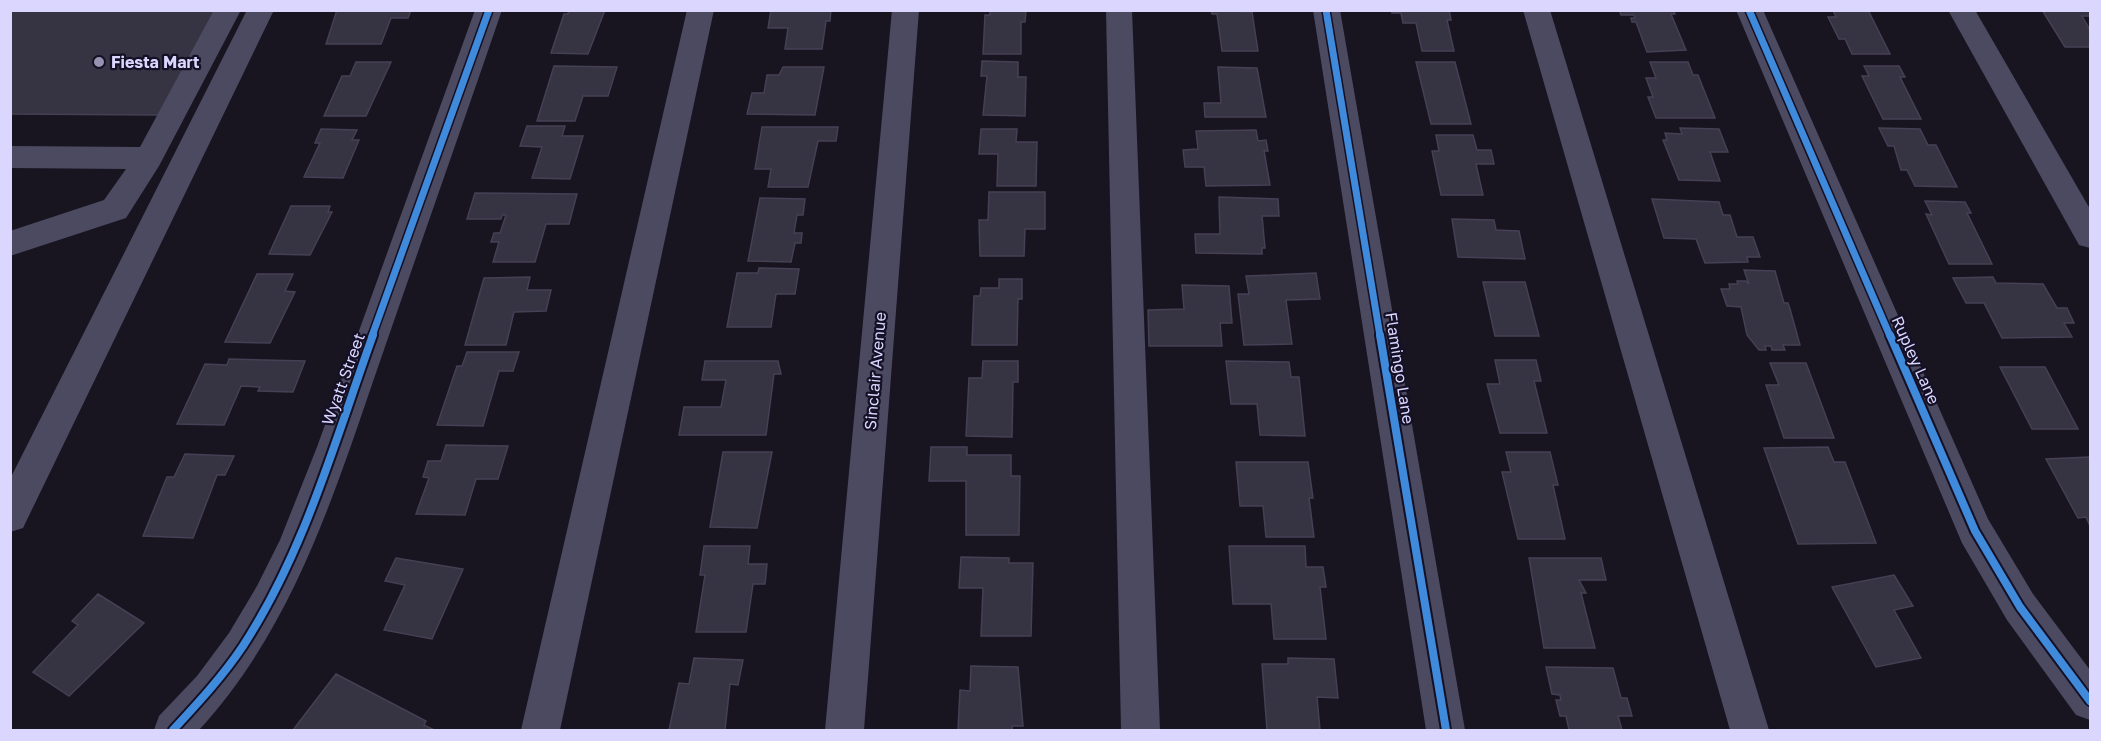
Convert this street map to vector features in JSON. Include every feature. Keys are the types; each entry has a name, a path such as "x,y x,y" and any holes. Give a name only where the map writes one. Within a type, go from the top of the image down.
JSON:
{"street":[{"path":"10,244 115,209 148,158 228,10"},
{"path":"10,516 261,10"},
{"name":"Wyatt Street","path":"173,730 198,706 259,622 305,526 489,10"},
{"path":"540,730 701,10"},
{"name":"Sinclair Avenue","path":"844,730 906,10"},
{"path":"1119,10 1141,730"},
{"name":"Flamingo Lane","path":"1326,10 1446,730"},
{"path":"1536,10 1750,730"},
{"name":"Rupley Lane","path":"1749,10 1976,531 2020,607 2080,690 2091,701"},
{"path":"1961,10 2091,237"},
{"path":"10,157 148,158"}],"building":[{"name":"Fiesta Mart","path":"10,10 215,10 159,115 10,114"},
{"path":"337,10 411,10 408,18 391,18 381,44 326,44"},
{"path":"569,10 605,10 588,54 551,53 564,14 568,14"},
{"path":"771,10 831,10 830,21 826,21 822,49 785,49 788,28 768,28"},
{"path":"990,10 1026,10 1025,22 1021,22 1021,54 983,54 985,15 990,15"},
{"path":"1211,10 1252,12 1258,51 1222,51 1217,14 1212,14"},
{"path":"1391,10 1449,10 1451,20 1447,20 1454,51 1422,51 1416,23 1403,23 1401,13 1392,13"},
{"path":"1619,10 1673,10 1675,14 1671,14 1686,50 1647,52 1636,22 1632,22 1631,18 1635,18 1634,15 1621,15"},
{"path":"1833,10 1868,10 1890,54 1852,54 1845,39 1839,39 1828,17 1836,17"},
{"path":"2042,10 2090,10 2090,16 2082,16 2090,30 2090,47 2065,47"},
{"path":"982,61 1018,62 1018,77 1026,77 1025,116 983,115 987,76 981,76"},
{"path":"356,62 391,62 366,116 324,116 342,76 350,76"},
{"path":"1416,62 1455,62 1471,124 1431,124"},
{"path":"1650,62 1688,62 1693,75 1698,75 1715,118 1656,118 1648,97 1653,97 1646,78 1656,78"},
{"path":"554,66 617,67 608,96 583,96 575,121 537,121"},
{"path":"1864,66 1899,66 1905,77 1900,77 1921,119 1883,119 1862,76 1869,76"},
{"path":"783,67 824,67 815,115 747,114 752,93 764,93 767,75 779,75"},
{"path":"1218,67 1257,68 1266,117 1205,117 1204,103 1221,103"},
{"path":"527,126 565,126 562,136 583,136 570,179 532,178 542,147 520,146"},
{"path":"762,127 838,127 836,141 818,141 808,187 768,187 771,169 755,169"},
{"path":"1680,128 1719,129 1728,152 1710,152 1720,181 1679,180 1663,140 1667,140 1665,133 1682,134"},
{"path":"1879,128 1920,129 1928,145 1936,145 1957,187 1915,186 1907,170 1901,170 1894,146 1888,146"},
{"path":"321,129 357,130 352,140 359,140 343,178 304,177 320,143 315,143"},
{"path":"981,129 1017,129 1016,142 1037,142 1036,186 997,186 998,154 979,154"},
{"path":"1256,130 1258,141 1266,140 1268,151 1264,151 1270,185 1206,186 1204,167 1185,167 1183,150 1198,149 1196,131"},
{"path":"1436,135 1473,135 1477,150 1491,150 1494,164 1476,164 1483,195 1441,195 1432,151 1439,151"},
{"path":"989,192 1045,192 1045,229 1025,229 1024,256 980,256 979,220 988,220"},
{"path":"475,193 577,194 569,224 546,224 535,262 493,262 499,242 491,242 494,233 500,233 506,215 502,215 501,219 467,219"},
{"path":"1219,197 1278,199 1279,216 1262,216 1265,248 1262,248 1262,254 1196,253 1195,234 1220,234"},
{"path":"760,198 805,199 803,215 797,215 794,233 802,233 801,243 795,243 791,262 748,261"},
{"path":"1652,199 1719,202 1723,215 1730,215 1737,237 1753,237 1760,257 1747,257 1748,262 1705,263 1696,239 1664,238"},
{"path":"1925,201 1965,202 1971,213 1967,213 1992,264 1949,264 1926,214 1932,215"},
{"path":"291,206 330,206 328,212 332,212 310,255 269,254"},
{"path":"1452,219 1494,220 1496,230 1519,231 1525,259 1458,257"},
{"path":"759,268 799,269 795,294 776,294 771,327 727,327 737,273 758,273"},
{"path":"1744,270 1775,271 1784,303 1788,303 1800,345 1783,345 1785,350 1772,350 1771,346 1765,346 1766,350 1759,350 1747,335 1741,307 1727,306 1721,289 1730,289 1729,284 1738,284 1737,281 1746,281 1749,284"},
{"path":"1316,273 1320,299 1286,300 1292,344 1244,345 1238,294 1249,294 1246,276"},
{"path":"257,274 293,274 285,291 295,292 270,343 225,342"},
{"path":"530,277 527,290 551,290 546,311 514,312 506,345 465,345 484,278"},
{"path":"1993,277 1996,283 2043,284 2057,308 2067,308 2074,323 2064,323 2072,337 2002,338 1984,303 1966,303 1953,278"},
{"path":"999,279 1022,279 1022,299 1018,299 1017,345 972,345 974,296 980,296 981,288 999,288"},
{"path":"1483,282 1525,282 1539,336 1495,336"},
{"path":"1182,285 1229,286 1232,323 1220,323 1222,346 1149,346 1148,310 1184,309"},
{"path":"467,352 519,352 513,371 499,371 483,426 437,425 457,366 462,366"},
{"path":"229,359 305,361 293,392 258,391 260,387 241,386 224,425 177,424 205,364 227,365"},
{"path":"1495,360 1536,360 1541,381 1534,381 1547,433 1500,433 1487,384 1500,384"},
{"path":"705,361 778,361 781,374 774,374 766,435 679,435 684,407 721,407 726,380 702,380"},
{"path":"983,361 1018,361 1018,382 1013,382 1012,437 966,436 969,378 982,378"},
{"path":"1226,361 1289,362 1291,377 1299,377 1305,436 1260,435 1257,404 1231,404"},
{"path":"1770,363 1806,363 1834,438 1784,438 1766,385 1779,385"},
{"path":"2000,367 2045,367 2078,429 2032,429"},
{"path":"446,445 508,446 498,479 476,479 465,515 416,514 429,478 423,477 428,461 441,461"},
{"path":"931,447 967,447 967,455 1011,455 1011,476 1020,476 1019,535 966,535 966,481 929,481"},
{"path":"1828,447 1834,462 1845,462 1876,543 1798,544 1764,448"},
{"path":"723,452 772,452 757,528 710,527"},
{"path":"1506,452 1550,452 1558,485 1553,485 1565,539 1518,539 1502,472 1511,472"},
{"path":"185,454 234,456 225,475 217,475 193,538 143,536 167,477 174,477"},
{"path":"2090,457 2090,526 2086,517 2078,518 2046,459"},
{"path":"1236,462 1308,462 1313,498 1309,498 1314,537 1266,537 1263,506 1240,506"},
{"path":"704,546 750,546 748,564 767,564 765,584 753,584 746,632 696,632 705,575 700,575"},
{"path":"1229,546 1305,546 1306,567 1323,567 1326,587 1320,587 1326,639 1274,639 1271,604 1233,604"},
{"path":"961,557 1009,558 1009,563 1033,563 1031,636 981,636 983,588 959,588"},
{"path":"396,558 463,569 432,639 384,630 405,585 385,581"},
{"path":"1529,558 1601,558 1606,580 1579,580 1586,593 1581,593 1595,648 1544,648"},
{"path":"1894,575 1913,606 1894,610 1921,658 1876,667 1832,587"},
{"path":"98,594 144,623 69,696 33,672 78,625 72,621"},
{"path":"694,658 743,660 738,685 730,684 725,730 669,730 679,683 689,684"},
{"path":"1288,658 1334,659 1338,698 1317,697 1320,730 1267,730 1262,664 1288,664"},
{"path":"971,666 1018,667 1023,726 1012,726 1012,730 958,730 960,690 970,691"},
{"path":"1546,667 1613,668 1621,698 1627,698 1632,716 1618,716 1622,730 1569,730 1566,716 1560,716 1556,700 1561,700 1560,695 1552,694"},
{"path":"336,674 426,721 424,725 434,730 293,730"}],"cycle path":[{"path":"173,730 211,690 243,646 294,550 334,447 489,10"},
{"path":"1326,10 1446,730"},
{"path":"1749,10 1975,531 2020,607 2090,701"}],"place":[{"name":"Fiesta Mart","path":"99,62"}]}
